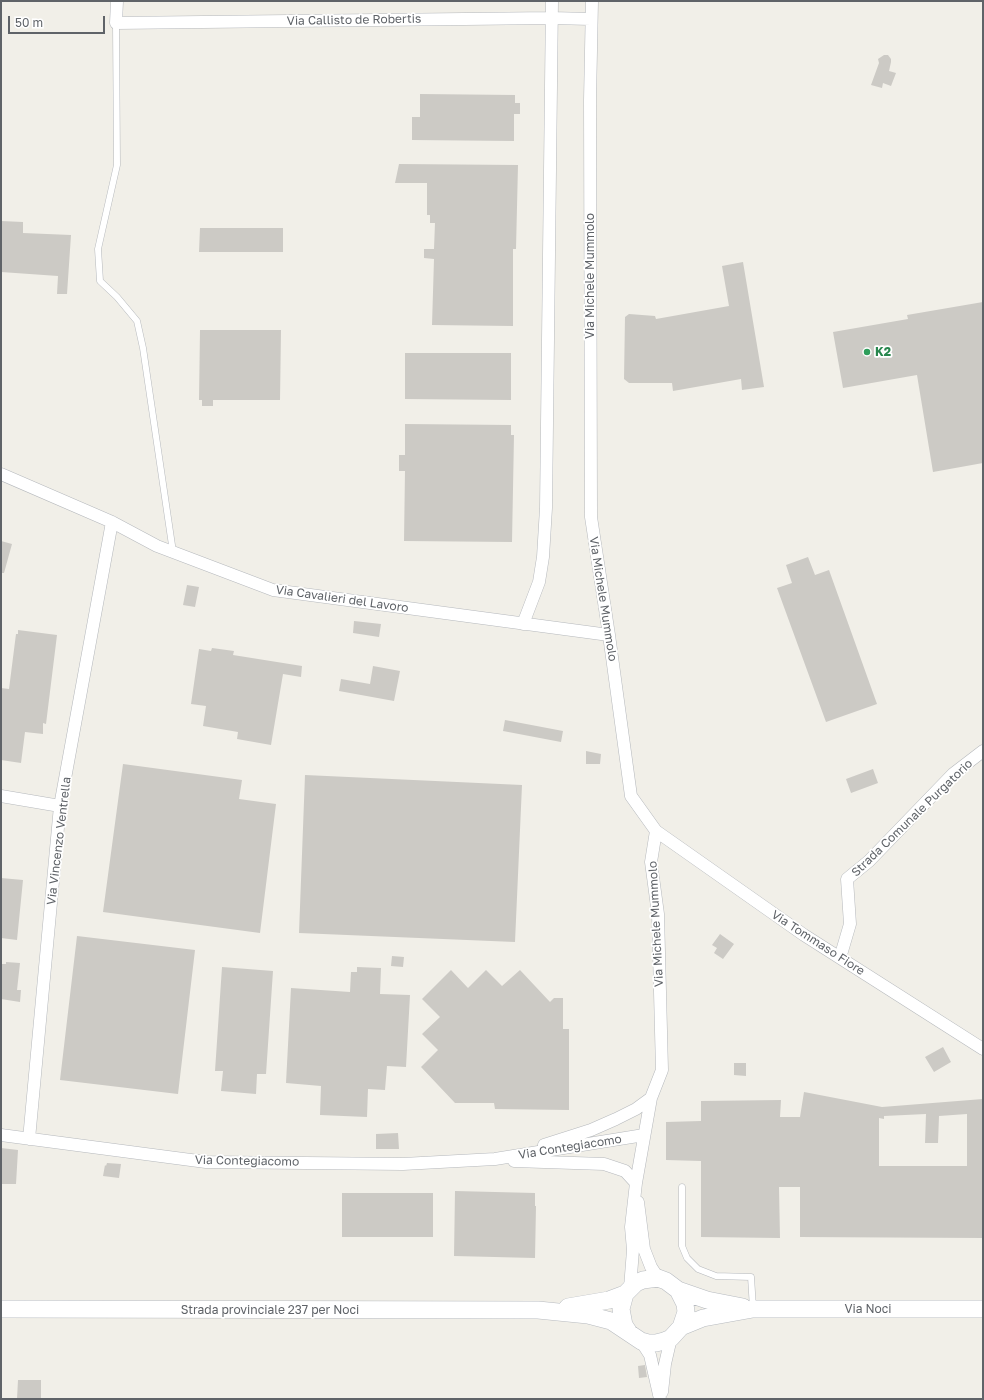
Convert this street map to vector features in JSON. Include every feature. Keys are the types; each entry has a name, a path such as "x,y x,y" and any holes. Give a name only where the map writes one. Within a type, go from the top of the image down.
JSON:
{"main road":[{"path":"658,1278 666,1281 678,1290 685,1304 686,1312 676,1332 664,1342 656,1343 634,1336 624,1325 621,1309 622,1302 628,1291 643,1280 658,1278"},
{"name":"Via Noci","path":"678,1290 707,1300 753,1309"},
{"name":"Strada provinciale 237 per Noci","path":"538,1310 609,1300 628,1291"},
{"name":"Strada provinciale 237 per Noci","path":"1,1309 538,1310 588,1315 611,1321 634,1336"},
{"name":"Via Noci","path":"676,1332 704,1318 753,1309 983,1309"}],"street":[{"path":"116,23 117,1"},
{"path":"523,624 539,582 544,557 546,515 552,1"},
{"name":"Via Michele Mummolo","path":"592,1 590,100 591,517 631,796 656,831 651,862 658,914 662,1070 651,1098 636,1184 631,1227 633,1250 628,1291"},
{"name":"Via Callisto de Robertis","path":"116,23 551,18 591,19"},
{"name":"Via Cavalieri del Lavoro","path":"1,474 112,522 157,546 273,590 609,635"},
{"name":"Via Vincenzo Ventrella","path":"29,1139 60,806 112,522"},
{"name":"Strada Comunale Purgatorio","path":"840,958 850,924 847,880 869,862 953,774 983,751"},
{"path":"1,796 60,806"},
{"name":"Via Tommaso Fiore","path":"656,831 804,936 983,1049"},
{"name":"Via Contegiacomo","path":"495,1159 591,1130 636,1109 651,1098"},
{"name":"Via Contegiacomo","path":"1,1135 206,1162 403,1164 495,1159 644,1135"},
{"name":"Via Contegiacomo","path":"495,1159 604,1164 625,1171 636,1184"},
{"name":"Via Michele Mummolo","path":"636,1184 644,1249 651,1267 658,1278"},
{"path":"661,1399 665,1364 676,1332"},
{"path":"634,1336 650,1355 661,1399"}],"lane":[{"path":"116,23 117,166 98,249 100,281 117,297 137,321 143,348 173,552"},
{"path":"682,1186 682,1246 687,1258 698,1269 716,1276 751,1277 753,1309"}],"building":[{"path":"884,55 888,55 891,59 889,71 896,73 891,86 883,83 882,88 871,85 879,63 878,59"},
{"path":"420,94 515,95 515,103 520,103 520,114 514,114 514,141 412,140 412,117 420,117"},
{"path":"399,164 518,165 516,249 513,249 513,326 432,325 434,259 424,258 424,249 434,249 435,223 430,223 430,215 427,215 427,183 395,183"},
{"path":"1,221 23,222 23,233 71,235 67,294 57,294 58,276 1,272"},
{"path":"200,228 283,228 283,252 199,252"},
{"path":"743,262 764,387 742,390 741,379 673,391 672,383 629,383 624,379 625,317 629,314 655,316 656,319 729,306 722,266"},
{"path":"983,302 983,463 933,472 917,375 843,388 833,332 908,319 907,315"},
{"path":"200,330 281,330 280,400 213,400 213,406 202,406 202,400 199,400"},
{"path":"405,353 511,353 511,400 405,399"},
{"path":"405,424 511,425 511,435 514,435 512,542 404,541 405,471 399,471 399,455 405,455"},
{"path":"1,541 12,544 4,573 1,573"},
{"path":"808,557 815,575 829,570 877,704 826,722 777,588 792,583 786,565"},
{"path":"187,585 199,587 195,607 183,605"},
{"path":"354,621 381,624 379,637 353,633"},
{"path":"18,630 57,635 46,724 43,723 43,734 25,732 21,763 1,760 1,688 9,689 16,634 18,634"},
{"path":"212,648 234,651 233,655 302,666 301,677 283,674 271,745 237,739 238,732 203,726 206,706 191,704 199,649 211,651"},
{"path":"373,666 400,671 394,701 339,691 341,679 370,684"},
{"path":"505,720 563,731 561,742 503,731"},
{"path":"586,751 601,754 600,764 586,764"},
{"path":"123,764 242,780 239,799 276,804 260,933 103,912"},
{"path":"873,769 878,783 851,793 846,779"},
{"path":"305,775 522,785 515,942 299,933"},
{"path":"1,878 23,880 17,940 1,938"},
{"path":"720,934 734,944 723,959 714,953 717,948 712,945"},
{"path":"77,936 195,950 178,1094 60,1080"},
{"path":"392,956 404,957 403,967 391,966"},
{"path":"6,962 20,963 17,990 21,990 20,1002 1,999 1,964 6,964"},
{"path":"222,967 273,971 266,1074 257,1074 256,1094 221,1091 223,1071 215,1071"},
{"path":"357,967 381,968 380,994 410,995 406,1067 387,1066 385,1090 368,1089 367,1117 320,1115 321,1086 286,1083 291,988 350,992 351,972 357,972"},
{"path":"451,970 468,988 486,970 502,986 520,970 550,1002 554,998 563,998 563,1029 569,1029 569,1110 495,1109 494,1103 455,1103 421,1067 438,1050 422,1034 440,1017 422,999"},
{"path":"943,1047 951,1062 934,1072 925,1057"},
{"path":"734,1063 746,1063 746,1076 734,1075"},
{"path":"804,1092 882,1107 983,1099 983,1238 800,1237 800,1187 779,1187 780,1238 701,1237 701,1161 666,1160 666,1122 701,1121 701,1101 781,1100 780,1117 800,1117","holes":["926,1114 925,1143 938,1143 939,1116 967,1114 967,1166 879,1166 879,1118 884,1119 884,1116"]},
{"path":"398,1133 399,1149 376,1149 376,1134"},
{"path":"1,1148 18,1150 16,1184 1,1184"},
{"path":"107,1163 121,1164 119,1178 103,1176 105,1165 106,1166"},
{"path":"455,1191 535,1193 535,1258 454,1256"},
{"path":"342,1193 433,1193 433,1237 342,1237"},
{"path":"645,1365 647,1377 639,1378 638,1366"},
{"path":"18,1380 41,1380 41,1399 17,1399"}],"place":[{"name":"K2","path":"867,352"}]}
